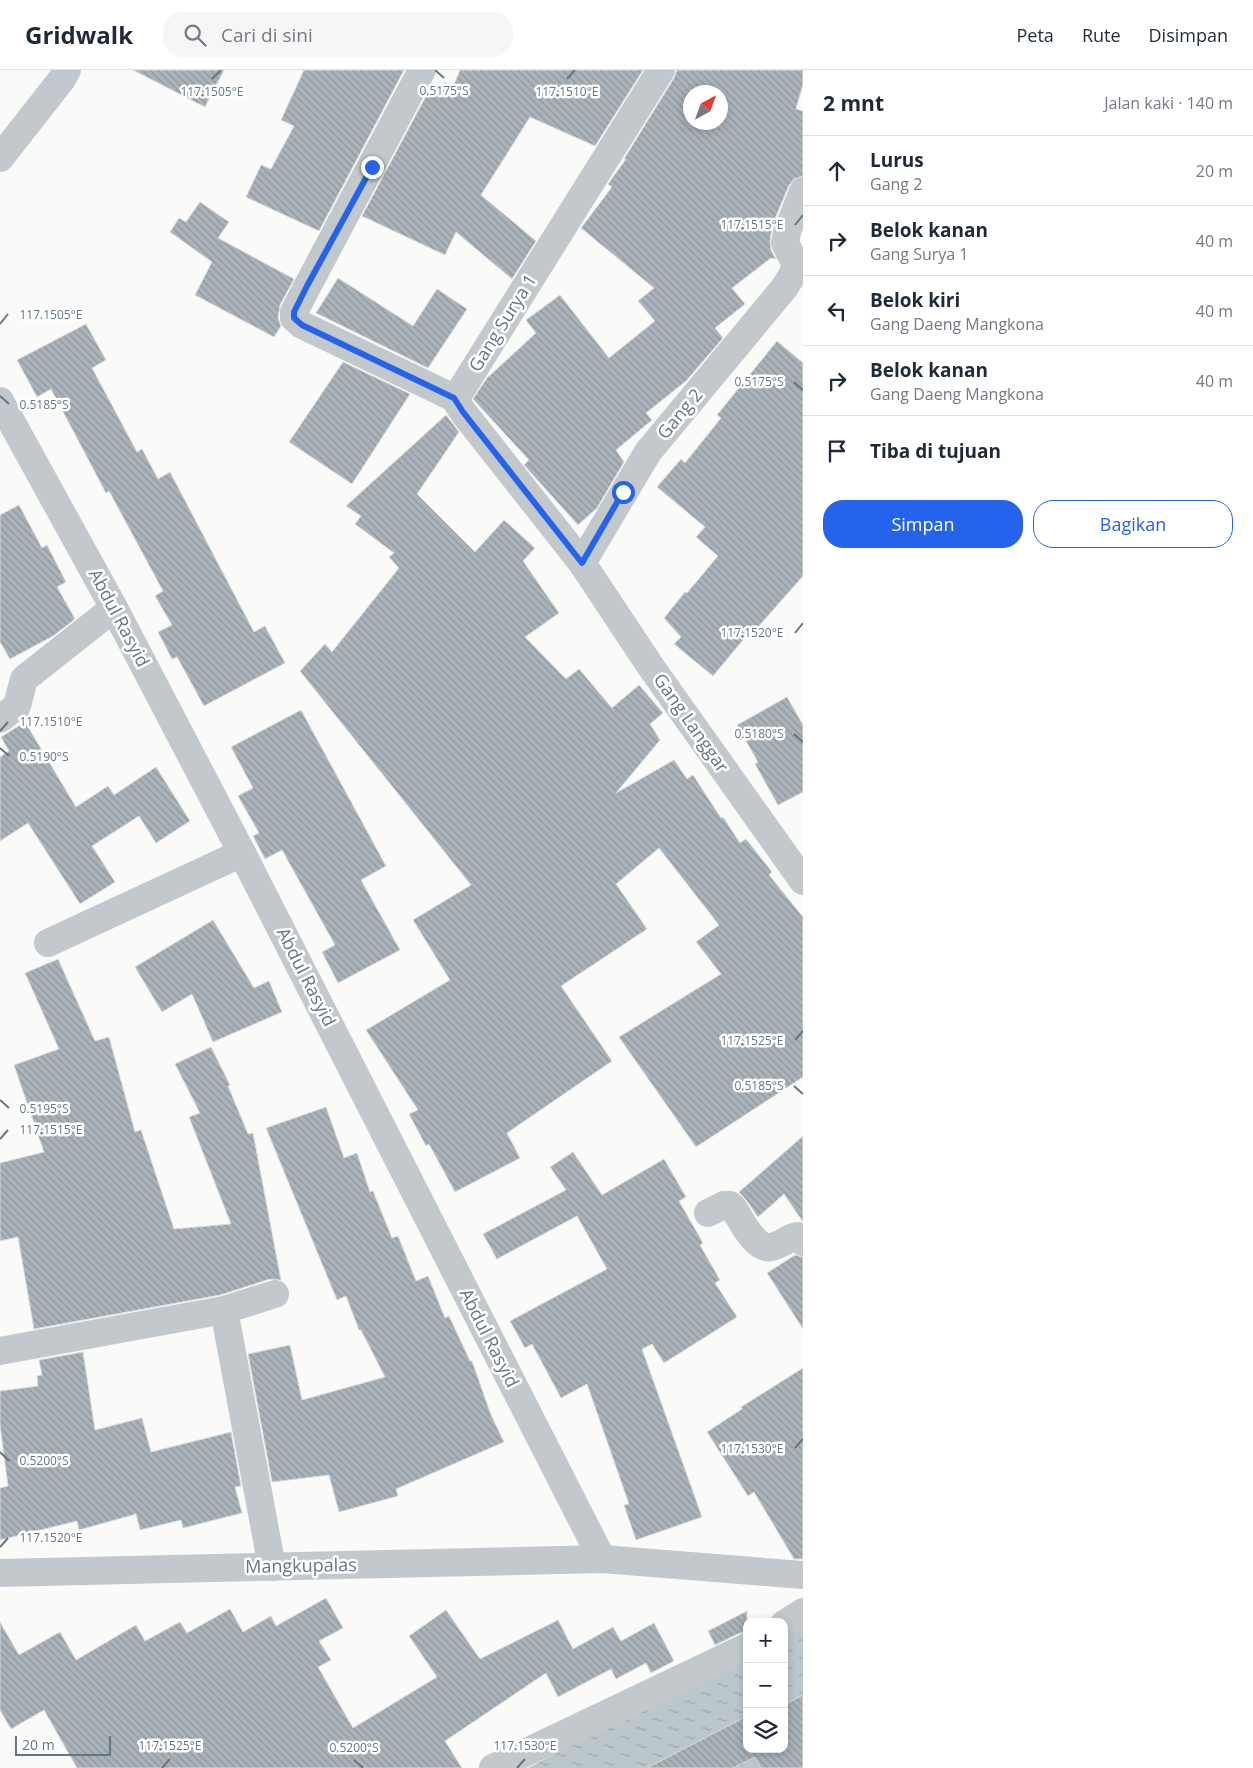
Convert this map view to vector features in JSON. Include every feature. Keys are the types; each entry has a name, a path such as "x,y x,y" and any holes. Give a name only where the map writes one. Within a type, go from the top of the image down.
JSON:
{"street":[{"path":"0,158 67,70"},
{"path":"422,70 298,304 294,312 294,318 302,325 454,398 582,563"},
{"name":"Gang Surya 1","path":"454,398 461,390 661,70"},
{"name":"Gang 2","path":"582,563 648,452 784,287 794,272 795,264 786,243 787,232 803,191"},
{"name":"Abdul Rasyid","path":"0,400 114,608 242,853 602,1559"},
{"name":"Gang Langgar","path":"582,563 651,667 803,882"},
{"path":"0,718 18,706 24,679 114,608"},
{"path":"48,943 242,853"},
{"path":"708,1213 724,1205 730,1205 754,1239 766,1247 771,1247 797,1236 803,1242"},
{"path":"0,1351 224,1310 275,1294"},
{"path":"224,1310 272,1567"},
{"name":"Mangkupalas","path":"0,1573 602,1559 803,1575"},
{"path":"788,1621 803,1612"},
{"path":"493,1768 743,1649"}],"water":[{"path":"803,1624 803,1768 528,1768 743,1655 743,1753 788,1753 788,1632"}],"building":[{"path":"133,70 224,70 205,107"},
{"path":"304,70 404,70 319,231 246,197 261,165 271,169 294,126 281,120"},
{"path":"460,70 643,70 595,146 530,117 481,195 536,241 512,279 456,232 445,255 362,216 433,83 442,88 445,82 453,87"},
{"path":"677,70 803,70 803,84 796,109 803,111 803,176 794,179 789,185 772,226 771,250 776,259 771,258 732,288 745,304 715,328 723,338 686,381 646,413 652,420 616,450 624,462 597,508 578,525 524,465 529,460 473,399 487,378 536,333 526,320 560,295 609,358 655,321 638,301 654,288 581,228 612,187 608,184 626,159 624,159 674,78"},
{"path":"200,202 229,222 218,238 294,279 280,305 278,318 281,326 274,337 195,295 212,262 170,232 179,218 186,222"},
{"path":"338,278 413,326 437,289 467,309 428,368 316,313"},
{"path":"86,324 106,360 92,368 137,452 142,449 158,479 170,472 254,632 265,626 285,663 204,706 177,657 172,659 158,632 172,625 155,596 163,591 109,491 106,493 51,389 37,397 17,360"},
{"path":"777,341 803,363 803,576 750,636 748,634 713,676 674,644 681,637 664,618 718,556 696,537 705,527 657,487 681,459 685,463 721,418 717,415"},
{"path":"343,362 410,394 352,484 289,442"},
{"path":"446,415 459,432 417,494 475,552 504,520 535,548 523,561 559,613 525,637 566,679 579,669 612,708 639,685 663,713 650,724 660,740 616,793 674,760 687,779 693,775 740,843 746,839 772,872 769,875 803,917 803,1077 696,1147 619,1037 721,974 696,942 719,925 659,848 616,884 647,929 561,986 612,1061 507,1133 520,1158 455,1192 429,1144 426,1146 409,1114 418,1110 366,1030 450,980 413,920 471,885 300,671 325,644 332,652 399,568 389,557 394,553 355,524 361,516 346,506"},
{"path":"19,505 42,548 47,545 66,582 57,587 75,619 53,636 10,659 0,642 0,515"},
{"path":"787,697 803,725 803,792 778,805 755,764 758,762 737,725"},
{"path":"301,710 386,866 361,880 400,950 338,983 322,952 335,945 282,850 265,859 253,836 259,833 238,796 253,788 231,747"},
{"path":"25,722 76,807 108,786 114,795 156,767 190,821 156,843 139,816 92,846 115,882 80,904 28,823 0,841 0,757 9,751 1,737"},
{"path":"213,920 254,988 269,981 282,1012 213,1042 192,994 162,1012 135,967"},
{"path":"58,959 95,1041 109,1037 135,1132 141,1130 174,1229 231,1224 189,1117 200,1113 175,1064 211,1047 230,1085 228,1086 248,1134 253,1133 281,1280 270,1279 220,1295 34,1329 18,1237 0,1241 0,1163 44,1152 14,1065 59,1049 25,973"},
{"path":"326,1107 344,1158 357,1153 370,1192 373,1191 392,1238 398,1236 416,1281 428,1276 445,1318 449,1316 470,1361 472,1361 491,1415 504,1442 396,1489 398,1496 339,1512 329,1475 272,1482 248,1354 290,1345 302,1400 385,1377 361,1330 359,1330 346,1296 337,1300 266,1128"},
{"path":"803,1136 803,1222 784,1194 758,1217 739,1192"},
{"path":"573,1152 602,1195 664,1159 686,1197 679,1201 703,1243 700,1245 720,1280 715,1283 737,1317 664,1363 652,1344 642,1349 702,1517 636,1540 624,1505 629,1504 587,1384 561,1398 532,1344 525,1348 510,1321 607,1269 577,1216 497,1259 483,1234 566,1190 550,1167"},
{"path":"795,1255 803,1257 803,1329 767,1273"},
{"path":"83,1352 95,1430 142,1418 151,1452 231,1432 241,1486 235,1487 242,1513 183,1528 181,1520 140,1530 136,1514 79,1530 77,1521 0,1540 0,1488 8,1486 0,1425 0,1391 38,1386 37,1376 42,1375 39,1360"},
{"path":"803,1368 803,1559 794,1559 754,1492 748,1496 707,1432 742,1409 741,1407"},
{"path":"326,1598 343,1628 319,1641 331,1660 318,1667 353,1728 437,1677 409,1636 446,1610 480,1659 558,1620 573,1649 613,1627 621,1641 654,1623 674,1661 651,1673 646,1663 616,1679 611,1669 558,1697 546,1673 445,1741 462,1768 77,1768 44,1710 11,1729 0,1710 0,1622 19,1655 60,1632 76,1660 136,1625 145,1641 180,1622 187,1633 230,1609 243,1632 271,1616 276,1626"},
{"path":"747,1611 747,1618 743,1618 743,1633 715,1645 708,1631"},
{"path":"803,1695 803,1768 761,1768 755,1757 733,1768 647,1768 743,1718 743,1753 788,1753 788,1703"}],"route":[{"path":"372,167 307,286 294,312 294,318 302,325 454,398 582,563 623,492"}]}
